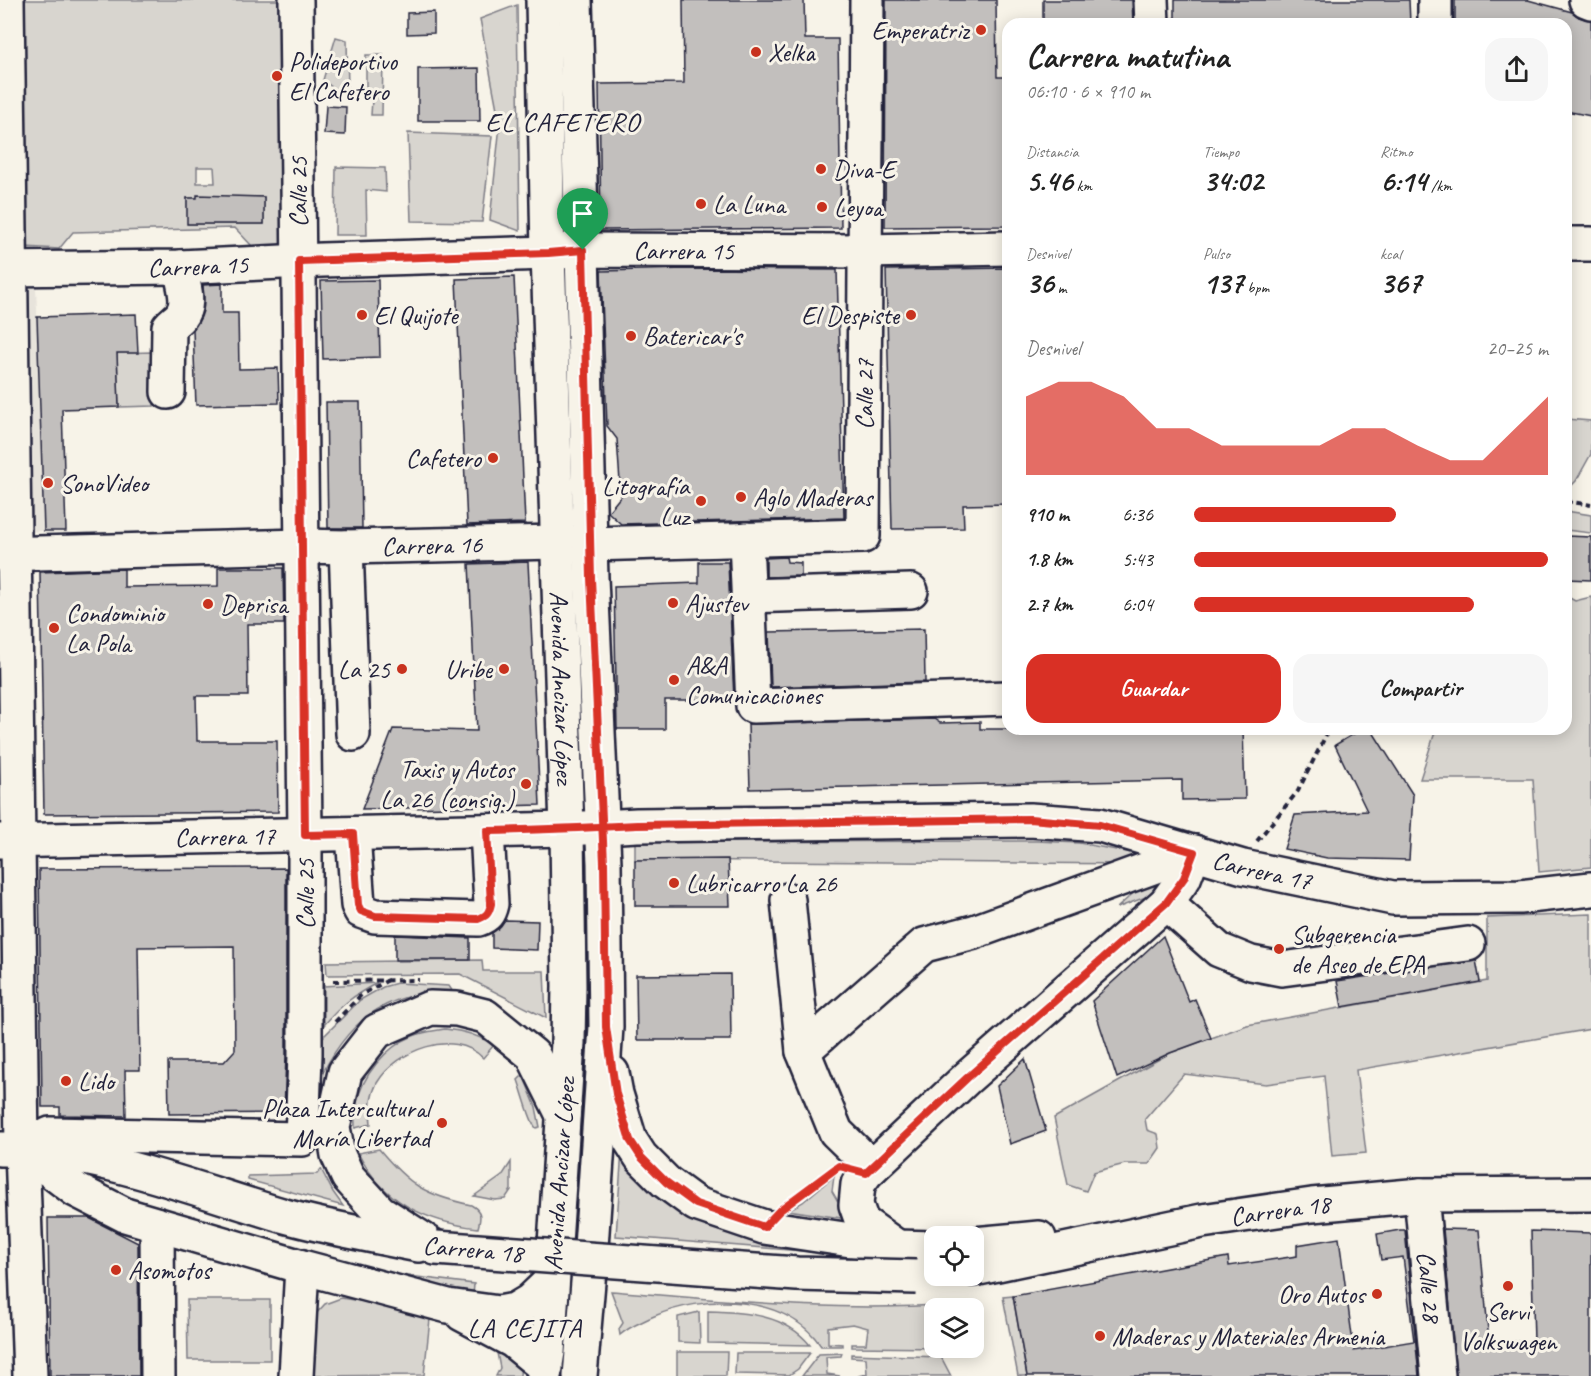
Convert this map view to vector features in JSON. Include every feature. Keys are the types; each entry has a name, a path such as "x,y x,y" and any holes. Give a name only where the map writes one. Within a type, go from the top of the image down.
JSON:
{"street":[{"path":"7,0 5,269 11,1149 30,1376"},
{"name":"Calle 25","path":"11,1149 50,1134 302,1139 305,1054 305,835 296,0"},
{"name":"Avenida Ancizar López","path":"543,0 548,253 567,829 569,986 563,1116 545,1372"},
{"name":"Avenida Ancizar López","path":"575,0 602,827 606,1027 580,1376"},
{"name":"Calle 27","path":"863,536 867,0"},
{"path":"1151,0 1152,18"},
{"path":"1434,0 1435,18"},
{"path":"1586,0 1591,2"},
{"path":"1572,244 1591,244"},
{"name":"Carrera 15","path":"5,269 180,267 583,250 866,251 1002,248"},
{"path":"168,392 169,327 183,315 185,306 180,267"},
{"name":"Carrera 16","path":"8,554 302,546 557,542 591,544 863,536"},
{"path":"746,539 753,706 1002,698"},
{"path":"346,547 353,734"},
{"path":"748,596 911,591"},
{"name":"Carrera 17","path":"9,841 567,829 637,825 1030,819 1100,825 1243,867 1393,898 1520,897 1591,889"},
{"path":"353,834 358,905 361,911 375,916 478,919 485,916 491,904 487,831"},
{"path":"897,1247 862,1222 856,1205 858,1184 869,1170 967,1078 1166,903 1184,878 1194,852"},
{"path":"803,1051 924,945 974,932 1194,852"},
{"path":"788,900 803,1051 836,1132 869,1170"},
{"path":"1166,903 1219,950 1251,963 1282,969 1468,944"},
{"path":"436,1248 380,1212 348,1177 338,1155 333,1127 345,1072 377,1031 430,1008 457,1009 485,1016 533,1055 563,1116"},
{"path":"606,1027 616,1094 630,1140 641,1157 666,1182 696,1204 764,1227 897,1247 924,1248"},
{"name":"Carrera 18","path":"11,1149 105,1162 289,1217 436,1248 797,1274 924,1276"},
{"name":"Carrera 18","path":"11,1149 76,1190 125,1215 302,1267 448,1306 499,1313 515,1310 530,1301 552,1280"},
{"name":"Carrera 18","path":"984,1267 1202,1221 1312,1205 1421,1195 1591,1194"},
{"name":"Calle 28","path":"1421,1195 1438,1376"},
{"path":"984,1243 1202,1221"},
{"path":"157,1225 158,1376"},
{"path":"296,1376 302,1267"},
{"name":"Carrera 18","path":"448,1306 513,1341 545,1372"}],"path":[{"path":"1572,502 1591,504"},
{"path":"1243,867 1252,846 1298,791 1326,735"},
{"path":"305,1054 361,995 391,979"},
{"path":"764,1227 780,1210 839,1166 869,1170"}],"shaded area":[{"path":"21,0 282,0 286,245 252,246 235,228 73,232 59,249 25,247","holes":["197,167 214,167 215,183 197,183","264,197 264,224 188,224 187,198"]},
{"path":"517,5 520,231 490,220 500,125 480,19"},
{"path":"336,37 347,40 348,91 338,92 323,80"},
{"path":"366,55 383,55 382,115 371,115 372,100 366,99"},
{"path":"408,133 492,136 482,222 411,221"},
{"path":"336,167 385,168 386,192 366,190 367,235 335,235"},
{"path":"0,288 36,288 39,355 152,352 154,406 41,409 44,531 0,533"},
{"path":"152,352 154,406 119,407 117,353"},
{"path":"1572,419 1591,421 1591,454 1572,485"},
{"path":"1572,512 1591,515 1591,533 1572,531"},
{"path":"1591,597 1591,867 1539,872 1533,779 1420,779 1434,735 1572,735 1572,599 1575,601"},
{"path":"1037,841 1079,843 1148,856 1158,879 1151,895 1117,908 1142,885 1143,864 635,860 635,842"},
{"path":"580,861 588,861 591,974 583,974"},
{"path":"1591,914 1591,1029 1356,1070 1366,1153 1332,1156 1324,1076 1266,1084 1184,1074 1145,1119 1147,1130 1158,1134 1160,1148 1149,1164 1125,1164 1094,1172 1086,1191 1068,1185 1054,1118 1170,1053 1247,1025 1487,981 1487,918"},
{"path":"482,960 483,971 544,971 546,1018 460,974 327,975 326,962"},
{"path":"377,983 348,1001 324,1025 324,986"},
{"path":"397,983 449,986 453,992 407,997 387,1004 370,1014 340,1044 317,1085 318,1047 324,1036 360,1000 383,987"},
{"path":"583,996 592,997 567,1376 558,1376"},
{"path":"445,1029 471,1034 494,1045 483,1058 471,1049 457,1045 442,1044 411,1053 386,1071 377,1083 371,1103 371,1124 355,1128 355,1111 359,1094 369,1073 384,1055 413,1036"},
{"path":"523,1075 536,1107 540,1127 536,1128 534,1125 526,1106 518,1080"},
{"path":"379,1149 400,1172 419,1187 441,1197 475,1207 480,1215 478,1228 441,1221 424,1215 393,1197 368,1170 358,1153"},
{"path":"622,1150 633,1172 662,1199 864,1256 616,1236"},
{"path":"511,1162 511,1190 505,1199 495,1200 474,1196 502,1176"},
{"path":"321,1169 343,1206 248,1180 248,1176 317,1174"},
{"path":"834,1176 832,1191 848,1219 788,1210 803,1202"},
{"path":"360,1270 474,1284 473,1297"},
{"path":"611,1291 824,1306 924,1305 924,1348 852,1347 852,1344 866,1344 868,1328 853,1324 828,1327 828,1343 842,1344 842,1346 821,1346 806,1329 787,1316 766,1307 742,1303 695,1304 672,1309 635,1325 620,1335 619,1329 623,1323"},
{"path":"1013,1296 1027,1376 1018,1376 1003,1297"},
{"path":"341,1298 438,1313 449,1321 430,1319 424,1375 312,1376 314,1316 325,1304"},
{"path":"187,1300 270,1300 270,1360 188,1360"},
{"path":"708,1311 750,1314 776,1321 789,1327 810,1345 708,1343"},
{"path":"699,1312 700,1343 678,1342 678,1317"},
{"path":"496,1348 521,1361 520,1376 496,1376 500,1368"},
{"path":"677,1352 727,1352 726,1376 677,1376"},
{"path":"736,1353 810,1353 798,1369 789,1375 735,1374"},
{"path":"842,1353 841,1356 826,1357 827,1374 840,1376 802,1376 819,1354"},
{"path":"851,1354 942,1358 951,1376 858,1376 867,1374 866,1358 851,1357"}],"building":[{"path":"683,0 804,0 805,39 838,39 841,228 601,230 599,84 684,83"},
{"path":"886,0 996,0 997,77 1002,77 1002,226 885,227"},
{"path":"1043,0 1132,0 1133,18 1043,18"},
{"path":"1175,0 1409,0 1410,18 1175,18"},
{"path":"1455,0 1528,0 1572,12 1579,17 1591,20 1591,116 1572,112 1572,18 1455,18"},
{"path":"434,12 434,33 407,34 407,13"},
{"path":"479,68 480,121 418,121 418,69"},
{"path":"326,106 346,107 345,135 324,134"},
{"path":"197,195 264,197 264,224 187,224 187,198 197,198"},
{"path":"1002,268 1002,504 963,505 964,528 892,529 886,270"},
{"path":"837,270 844,518 621,524 608,512 621,496 617,439 607,426 601,271"},
{"name":"Cafetero","path":"514,277 525,523 467,525 456,279"},
{"path":"378,280 380,357 323,359 321,281"},
{"path":"222,284 222,313 238,313 239,369 278,368 279,403 196,405 193,330 203,310 203,285"},
{"path":"136,314 138,353 117,353 119,407 62,409 66,531 44,531 37,317"},
{"path":"326,402 360,402 362,528 328,528"},
{"path":"1572,536 1591,537 1591,580 1572,579"},
{"path":"786,557 787,562 801,563 801,576 766,577 766,558"},
{"path":"528,562 540,805 362,809 393,729 477,731 469,564"},
{"path":"699,562 728,562 734,700 665,700 665,729 617,729 614,586 699,583"},
{"path":"218,568 283,568 284,624 247,624 248,696 196,696 197,741 277,741 278,812 44,814 40,572 124,569 124,587 218,586"},
{"path":"924,629 925,682 771,687 769,632"},
{"path":"934,719 940,723 980,722 980,729 1002,729 1002,735 1243,735 1245,799 1182,800 1182,780 750,789 748,724"},
{"path":"1352,735 1375,735 1413,795 1409,860 1327,858 1284,849 1295,815 1367,811 1335,745"},
{"path":"728,859 730,906 635,906 635,860"},
{"path":"286,868 284,1113 169,1114 168,1062 224,1062 235,1050 234,946 138,947 140,1070 125,1070 126,1116 60,1115 60,1107 42,1107 39,869"},
{"path":"505,920 538,921 537,950 492,948 492,933"},
{"path":"395,935 470,938 470,960 395,960"},
{"path":"1163,936 1189,1002 1195,999 1211,1038 1170,1053 1117,1078 1092,1001"},
{"path":"1476,960 1480,982 1342,1007 1337,981"},
{"path":"730,974 731,1040 637,1040 636,975"},
{"path":"1025,1059 1046,1131 1010,1144 997,1086"},
{"path":"48,1218 89,1218 138,1243 139,1376 50,1376"},
{"path":"1443,1229 1479,1230 1489,1342 1534,1341 1531,1231 1591,1233 1591,1376 1456,1376"},
{"path":"1405,1230 1419,1376 1027,1376 1013,1296 1228,1257 1229,1266 1297,1256 1297,1245 1339,1238 1354,1351 1414,1341 1403,1257 1381,1260 1377,1234"}],"place":[{"name":"Emperatriz","path":"981,30"},
{"name":"Xelka","path":"756,52"},
{"name":"Polideportivo El Cafetero","path":"277,76"},
{"name":"Diva-E","path":"821,169"},
{"name":"La Luna","path":"701,204"},
{"name":"Leyoa","path":"822,207"},
{"name":"El Quijote","path":"362,315"},
{"name":"El Despiste","path":"911,315"},
{"name":"Batericar's","path":"631,336"},
{"name":"Cafetero","path":"493,458"},
{"name":"SonoVideo","path":"48,483"},
{"name":"Aglo Maderas","path":"741,497"},
{"name":"Litografía Luz","path":"701,501"},
{"name":"Ajustev","path":"673,603"},
{"name":"Deprisa","path":"208,604"},
{"name":"Condominio La Pola","path":"54,628"},
{"name":"La 25","path":"402,669"},
{"name":"Uribe","path":"504,669"},
{"name":"A&A Comunicaciones","path":"674,680"},
{"name":"Taxis y Autos La 26 (consig.)","path":"526,784"},
{"name":"Lubricarro La 26","path":"674,883"},
{"name":"Subgerencia de Aseo de EPA","path":"1279,949"},
{"name":"Lido","path":"66,1081"},
{"name":"Plaza Intercultural María Libertad","path":"442,1123"},
{"name":"Asomotos","path":"116,1270"},
{"name":"Servi Volkswagen","path":"1508,1286"},
{"name":"Oro Autos","path":"1377,1294"},
{"name":"Maderas y Materiales Armenia","path":"1100,1336"}],"district":[{"name":"EL CAFETERO","path":"563,122"},
{"name":"LA CEJITA","path":"525,1328"}],"route":[{"path":"583,250 299,261 305,835 353,834 358,905 361,911 375,916 478,919 485,916 491,904 487,831 567,829 602,827 637,825 1030,819 1100,825 1194,852 1184,878 1166,903 967,1078 866,1173 839,1166 780,1210 764,1227 696,1204 666,1182 641,1157 630,1140 616,1094 606,1027 604,863 602,827 598,744 591,578 583,250"}]}
